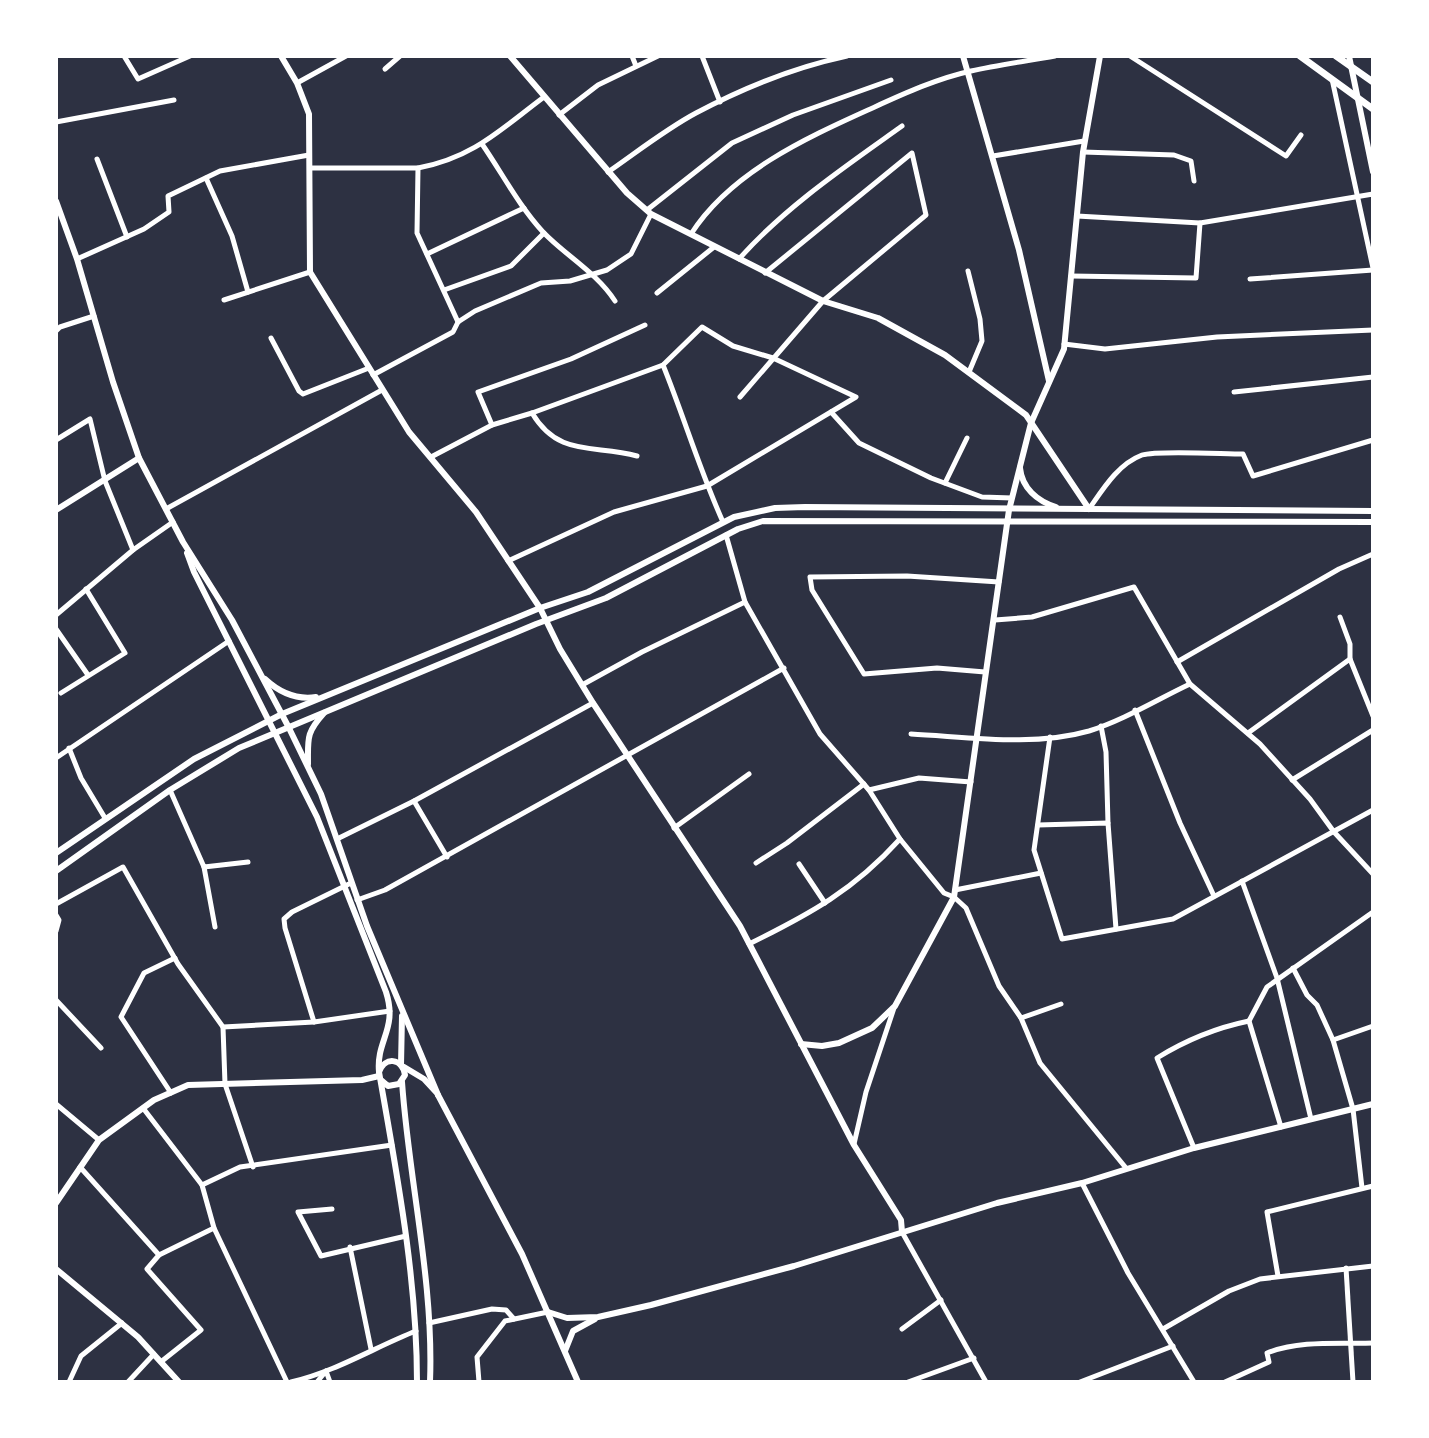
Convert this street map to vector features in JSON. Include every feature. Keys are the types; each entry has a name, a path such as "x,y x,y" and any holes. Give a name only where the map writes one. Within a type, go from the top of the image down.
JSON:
{"main road":[{"path":"281,56 297,83 309,114 310,272 409,432 476,512 540,608 593,703 749,944 854,1145 901,1220 902,1232"},
{"path":"510,56 608,172 649,212 765,273 823,301 878,318 945,355 1026,415 1089,509"},
{"path":"963,56 1019,250 1050,381"},
{"path":"801,1044 822,1046 839,1043 872,1028 895,1006 954,894 1009,510 1031,423 1064,344 1084,141 1100,56"},
{"path":"1300,56 1373,109"},
{"path":"1336,56 1373,82"},
{"path":"1349,56 1373,172"},
{"path":"56,201 60,223 77,259 139,458 183,542 261,674 309,768 337,839 348,884"},
{"path":"56,510 139,458"},
{"path":"1020,468 1021,477 1034,496 1063,510"},
{"path":"56,853 194,759 282,714 617,579 723,522 751,511 775,508 1373,511"},
{"path":"56,871 170,790 239,748 544,620 606,598 726,535 763,521 1373,522"},
{"path":"183,542 194,572 271,721 348,884 391,1011 388,1034 381,1052 380,1076 406,1236 417,1331 417,1382"},
{"path":"261,674 280,691 291,696 308,698 328,695"},
{"path":"309,768 307,744 311,728 326,712"},
{"path":"354,901 438,1095 522,1254 578,1382"},
{"path":"401,1008 405,1134 429,1323 430,1382"},
{"path":"380,1076 386,1062 394,1061 424,1079 438,1095"},
{"path":"380,1076 392,1086 402,1082"},
{"path":"56,1203 99,1140 154,1100 188,1085 362,1080 380,1076"},
{"path":"548,1312 567,1318 598,1317 794,1266 1012,1199 1082,1183 1194,1148 1373,1104"},
{"path":"56,1269 122,1323 179,1382"},
{"path":"565,1351 573,1331 598,1317"}],"street":[{"path":"124,56 138,79 190,56"},
{"path":"297,83 346,56"},
{"path":"385,69 400,56"},
{"path":"632,56 636,66"},
{"path":"559,115 598,85 658,56"},
{"path":"702,56 720,102"},
{"path":"608,172 694,114 759,85 847,56"},
{"path":"691,235 700,220 724,196 767,162 808,137 903,94 969,72 1055,56"},
{"path":"1130,56 1286,156 1301,135"},
{"path":"1250,279 1373,269 1332,79"},
{"path":"271,338 303,394 371,372 453,332 458,322 475,311 541,283 570,281 607,270 631,254 649,212 732,143 793,115 891,80"},
{"path":"311,168 418,168 433,165 474,150 544,97"},
{"path":"56,122 174,100"},
{"path":"739,260 754,242 804,199 902,126"},
{"path":"993,156 1084,141"},
{"path":"482,144 544,233 594,274 615,301"},
{"path":"1083,152 1174,155 1191,161 1194,181"},
{"path":"740,397 823,301 926,215 912,153 765,273"},
{"path":"77,259 144,229 169,212 168,196 220,171 310,155"},
{"path":"97,159 127,237"},
{"path":"418,168 417,233 458,322"},
{"path":"206,178 232,236 248,292"},
{"path":"1076,216 1200,223 1373,194"},
{"path":"427,254 524,208"},
{"path":"1071,276 1196,278 1200,223"},
{"path":"444,290 511,266 544,233"},
{"path":"657,293 714,247"},
{"path":"968,271 982,341 969,372"},
{"path":"224,300 310,272"},
{"path":"56,331 94,316"},
{"path":"492,425 478,392 571,359 645,325"},
{"path":"431,457 492,425 663,365 702,327 733,346 773,358 856,397 707,486 614,512 507,561"},
{"path":"1064,344 1105,349 1217,337 1373,330"},
{"path":"663,365 723,522"},
{"path":"1234,392 1373,377"},
{"path":"166,509 382,390"},
{"path":"831,412 859,443 982,497 1012,498"},
{"path":"532,413 540,427 565,445 637,456"},
{"path":"56,440 90,419 105,481 133,550"},
{"path":"945,483 967,438"},
{"path":"1089,509 1104,487 1126,465 1144,454 1243,454 1253,476 1373,440"},
{"path":"56,615 133,550 173,522"},
{"path":"726,535 745,602 820,734 869,790 900,839 944,893 954,894 1041,873"},
{"path":"1177,662 1339,569 1373,554"},
{"path":"985,672 937,668 864,674 812,590 810,577 907,576 999,582"},
{"path":"995,620 1032,617 1134,587 1190,684 1248,733 1373,874"},
{"path":"61,693 125,653 86,589"},
{"path":"582,685 745,602"},
{"path":"1340,617 1350,644 1350,659 1373,716"},
{"path":"56,629 88,675"},
{"path":"56,758 229,641"},
{"path":"1248,733 1350,659"},
{"path":"354,901 385,890 447,857 784,668"},
{"path":"911,734 977,738 1050,737 1077,733 1101,726 1190,684"},
{"path":"337,839 414,801 593,703"},
{"path":"1135,710 1180,823 1214,896"},
{"path":"1101,726 1106,752 1116,929"},
{"path":"1292,780 1373,730"},
{"path":"1050,737 1034,850 1062,939 1173,919 1373,810"},
{"path":"69,748 81,778 105,818"},
{"path":"674,828 749,774"},
{"path":"869,790 919,778 972,782"},
{"path":"756,863 864,784"},
{"path":"170,790 204,867 215,927"},
{"path":"414,801 447,857"},
{"path":"1038,825 1108,823"},
{"path":"749,944 813,913 874,868 900,839"},
{"path":"204,867 248,862"},
{"path":"1366,866 1373,863"},
{"path":"799,864 825,903"},
{"path":"56,904 123,867 175,958 223,1027 225,1084 253,1167"},
{"path":"1242,881 1277,978 1311,1119"},
{"path":"314,1022 284,919 348,884"},
{"path":"954,894 966,908 999,986 1021,1018 1040,1063 1126,1168"},
{"path":"1281,1127 1249,1021 1267,987 1277,978 1373,912"},
{"path":"56,915 59,920 56,931"},
{"path":"171,1093 121,1017 144,973 175,958"},
{"path":"1292,967 1307,995 1317,1005 1333,1040 1353,1109 1362,1188"},
{"path":"56,1000 101,1048"},
{"path":"1021,1018 1061,1004"},
{"path":"854,1145 866,1092 895,1006"},
{"path":"223,1027 314,1022 391,1011"},
{"path":"1194,1148 1157,1058 1182,1043 1225,1026 1249,1021"},
{"path":"1333,1040 1373,1026"},
{"path":"56,1104 99,1140"},
{"path":"143,1108 202,1185 214,1228 289,1382 326,1371 417,1331"},
{"path":"202,1185 240,1167 392,1145"},
{"path":"80,1167 159,1255"},
{"path":"1082,1183 1128,1273 1194,1382"},
{"path":"1278,1276 1267,1212 1373,1186"},
{"path":"332,1209 298,1212 321,1256 406,1236"},
{"path":"162,1361 201,1330 147,1269 159,1255 214,1228"},
{"path":"902,1232 986,1382"},
{"path":"350,1247 371,1349"},
{"path":"1163,1330 1229,1291 1260,1279 1373,1266"},
{"path":"1346,1268 1353,1382"},
{"path":"902,1329 941,1300"},
{"path":"429,1323 492,1309 506,1310 514,1319"},
{"path":"479,1382 477,1357 505,1321 548,1312"},
{"path":"69,1382 81,1356 122,1323"},
{"path":"1225,1382 1269,1362 1267,1353 1271,1351 1291,1346 1373,1343"},
{"path":"1080,1382 1173,1346"},
{"path":"128,1382 155,1354"},
{"path":"908,1382 974,1358"},
{"path":"317,1382 326,1371"},
{"path":"326,1371 330,1382"}]}
